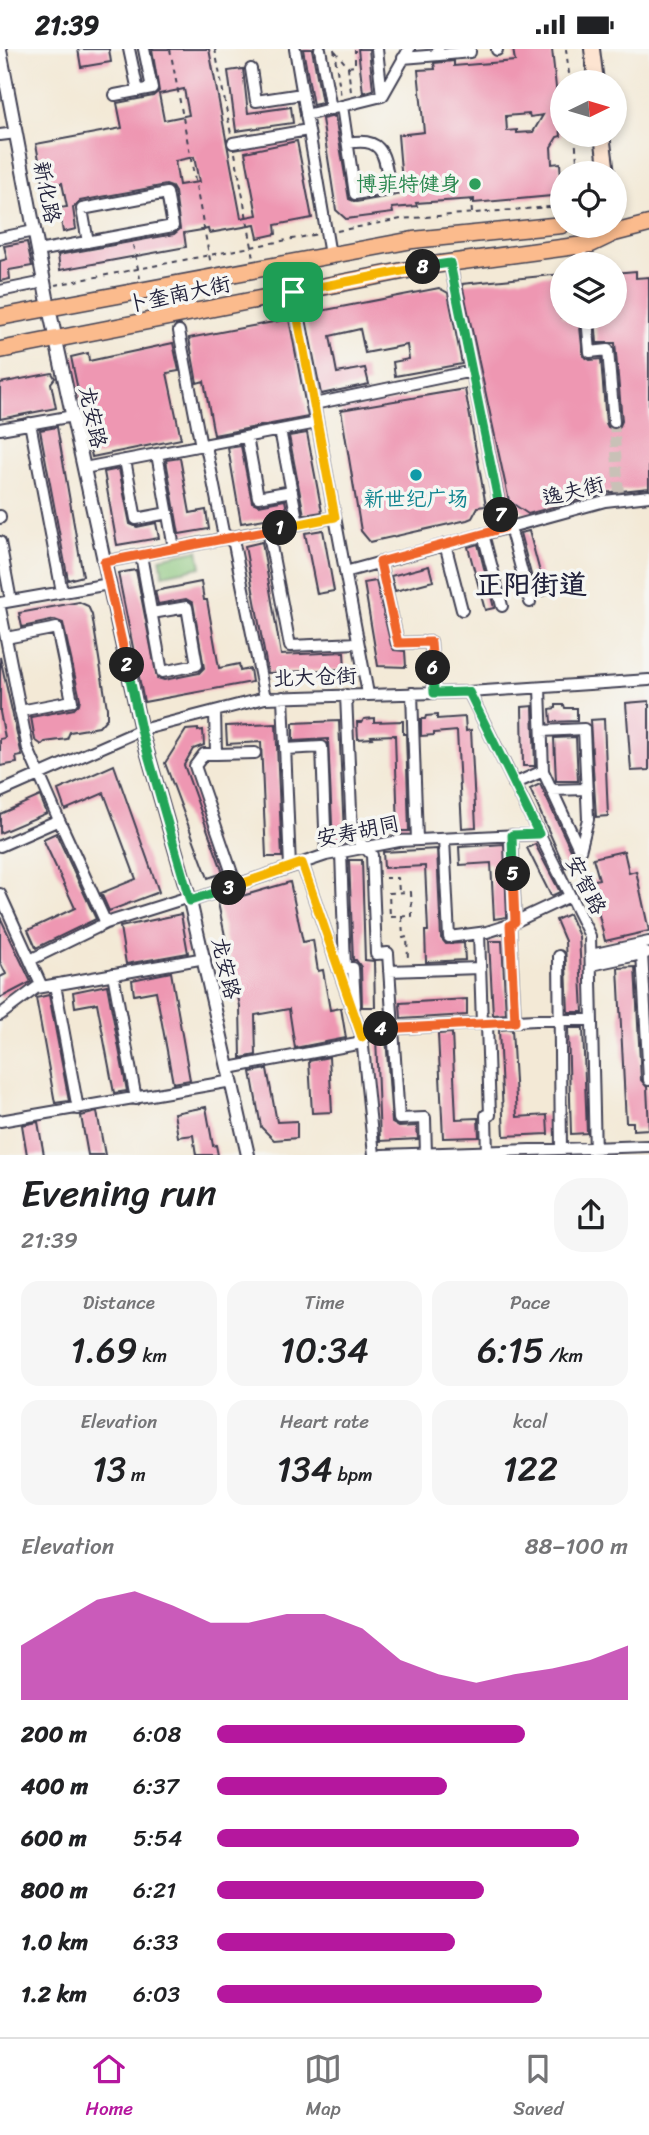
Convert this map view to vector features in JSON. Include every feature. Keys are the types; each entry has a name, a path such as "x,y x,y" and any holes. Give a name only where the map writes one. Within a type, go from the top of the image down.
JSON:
{"main road":[{"path":"592,49 595,70"},
{"name":"卜奎南大街","path":"627,227 649,224"},
{"name":"卜奎南大街","path":"0,317 413,240 550,226"},
{"path":"627,231 649,234"},
{"name":"卜奎南大街","path":"0,350 450,263 591,244 600,238"}],"street":[{"path":"129,49 138,91"},
{"path":"115,95 152,88 144,49"},
{"path":"295,49 330,255"},
{"path":"320,49 342,106 355,194 390,188 383,153 373,142 348,143"},
{"path":"377,49 382,96"},
{"path":"306,115 382,96 406,54 470,52 470,49"},
{"name":"新化路","path":"0,50 57,341"},
{"path":"251,69 256,101 302,94"},
{"path":"233,143 308,130"},
{"path":"0,135 16,133"},
{"path":"38,251 88,242 173,226 167,193 82,209 88,242"},
{"path":"0,238 34,231"},
{"path":"581,245 581,252"},
{"path":"450,263 507,527 530,602"},
{"path":"0,291 45,285"},
{"path":"293,292 368,694"},
{"path":"588,329 590,352 608,350 614,422"},
{"path":"179,331 200,440 207,451 223,532 234,544 264,698"},
{"name":"龙安路","path":"57,341 141,730 205,958 248,1155"},
{"path":"314,404 472,371"},
{"path":"0,429 73,416"},
{"path":"30,423 62,592"},
{"path":"84,468 317,423"},
{"path":"280,430 298,524"},
{"path":"247,437 258,497 292,491"},
{"path":"157,454 174,548"},
{"path":"125,460 136,519 168,513"},
{"name":"逸夫街","path":"345,572 619,496 649,496"},
{"path":"104,562 335,517"},
{"path":"268,530 290,646 358,643"},
{"path":"482,534 502,606"},
{"path":"0,542 5,602 109,584"},
{"path":"445,544 462,610"},
{"path":"141,555 162,672 197,665 187,607 152,613"},
{"path":"380,562 398,643 431,642 434,693"},
{"path":"0,608 28,749 106,923"},
{"path":"6,638 57,628 72,701 20,711"},
{"name":"北大仓街","path":"0,792 141,730 264,698 469,692 649,680"},
{"path":"540,688 543,771 580,851 588,819 584,729 542,731"},
{"name":"安智路","path":"469,692 590,936 595,1152"},
{"path":"412,693 417,840"},
{"path":"346,695 352,834 372,855 376,954 388,953 399,1119 425,1118 426,1154"},
{"path":"283,697 290,867"},
{"path":"215,711 216,754"},
{"path":"285,749 322,747 326,855"},
{"path":"236,885 195,766 204,754 255,753"},
{"path":"514,785 543,771"},
{"path":"552,790 587,789"},
{"path":"0,846 59,820"},
{"name":"安寿胡同","path":"30,960 106,923 326,855 417,840 539,834"},
{"path":"512,835 515,1022"},
{"path":"444,839 449,937 479,933 513,923 570,896"},
{"path":"341,852 345,968 353,968 355,1018"},
{"path":"302,863 362,1037 374,1155"},
{"path":"0,894 42,987"},
{"path":"479,933 490,1115 486,1115 487,1153"},
{"path":"591,960 649,942"},
{"path":"591,960 646,953 649,1080"},
{"path":"559,956 561,1149"},
{"path":"0,1015 36,988 205,958"},
{"path":"388,971 480,968"},
{"path":"113,974 136,1098"},
{"path":"55,985 78,1109"},
{"path":"0,1121 136,1098 357,1044 367,1030 592,1020"},
{"path":"382,1155 561,1149 595,1152 649,1146"}],"path":[{"path":"170,49 213,277"},
{"path":"215,49 257,269"},
{"path":"566,49 569,70"},
{"path":"335,50 342,106"},
{"path":"335,50 348,67 342,106"},
{"path":"348,67 355,66 355,50"},
{"path":"472,213 471,201 476,201"},
{"path":"45,285 401,219 550,207"},
{"path":"131,234 142,291"},
{"path":"373,878 398,878 399,892"},
{"path":"399,892 411,892 412,916 390,917 389,893 399,892"},
{"path":"402,916 403,937 407,937 408,971"}],"green space":[{"path":"198,550 201,567 163,575 160,558"}],"building":[{"path":"78,49 109,49 111,62 81,67"},
{"path":"152,49 209,49 241,218 257,215 245,152 297,141 312,218 275,225 276,234 258,238 255,225 209,233 208,229 184,233 186,247 60,270 58,255 174,234 180,229 175,192 172,187 166,185 80,201 73,208 76,229 63,232 59,208 67,207 62,183 44,186 36,144 122,128 117,103 153,96 159,91","holes":["184,89 189,115 164,120 159,94","194,157 199,182 179,185 175,161"]},
{"path":"303,49 312,49 322,103 313,105"},
{"path":"358,49 369,49 373,90 363,93"},
{"path":"513,49 552,49 554,70 550,70 550,196 474,203 474,199 416,203 417,206 392,208 393,213 346,219 336,210 322,119 335,116 349,199 356,202 403,194 398,135 424,132 418,70 435,69 434,63 454,61 454,66 515,61","holes":["543,115 533,132 507,131 506,116"]},
{"path":"243,69 248,113 291,107 293,123 236,131 228,71"},
{"path":"27,242 32,266 9,270 10,279 0,281 0,261 7,259 4,246"},
{"path":"636,271 636,278 649,277 649,488 603,493 528,514 509,501 462,284 550,275 550,329 580,329 583,356 590,360 601,359 606,423 614,430 619,428 622,421 615,343 597,343 596,329 627,329 627,272"},
{"path":"439,288 448,293 462,364 395,376 393,362 409,359 407,345 365,353 360,329 330,336 337,373 365,368 369,384 321,394 305,314"},
{"path":"289,319 308,417 214,435 204,381 197,383 189,338"},
{"path":"173,343 179,371 167,373 181,439 92,457 71,357 88,353 89,361"},
{"path":"52,373 55,378 51,383 56,408 0,419 0,383"},
{"name":"新世纪广场","path":"465,389 486,506 478,507 472,518 467,520 370,542 361,531 341,410"},
{"path":"57,427 83,576 68,580 40,430"},
{"path":"307,433 322,512 304,515 289,436"},
{"path":"241,446 252,502 259,505 285,500 288,515 241,523 228,448"},
{"path":"180,458 190,513 206,510 209,529 179,534 166,460"},
{"path":"119,469 130,524 137,527 156,523 159,538 117,545 104,472"},
{"path":"323,530 334,591 317,594 305,533"},
{"path":"529,531 546,595 537,597 520,533"},
{"path":"262,542 281,655 344,652 345,669 268,673 245,546"},
{"path":"478,544 494,608 485,610 468,547"},
{"path":"429,566 433,581 395,591 391,576"},
{"path":"136,570 157,678 164,680 199,673 204,668 193,603 186,599 158,604 155,591 201,582 204,600 207,600 219,668 239,664 240,671 250,669 252,682 144,702 118,573"},
{"path":"376,581 391,645 394,650 405,651 406,667 378,666 364,583"},
{"path":"79,602 88,606 92,615 107,718 99,727 70,732 67,739 45,742 42,745 35,740 31,717 74,709 80,699 63,623 55,620 22,627 19,613"},
{"path":"0,657 22,756 16,757 17,763 0,766 0,739 5,738 0,712"},
{"path":"649,701 649,770 631,771 626,703"},
{"path":"556,705 577,708 577,721 551,722 550,709 556,708"},
{"path":"533,706 535,766 523,766 522,707"},
{"path":"437,715 437,719 465,717 466,731 471,730 476,827 462,828 457,731 421,736 421,719"},
{"path":"374,718 374,722 403,721 403,734 406,734 409,831 398,831 395,735 358,739 357,722"},
{"path":"604,719 608,816 596,817 590,720"},
{"path":"339,721 344,834 347,843 333,844 328,739 293,741 293,723"},
{"path":"276,724 282,857 266,857 261,742 227,744 226,726"},
{"path":"186,730 203,730 204,745 193,749 184,765 223,873 208,878 165,763"},
{"path":"576,737 578,781 556,781 554,738"},
{"path":"114,765 159,892 109,911 101,893 136,879 104,793 65,810 58,790"},
{"path":"540,784 577,863 565,868 530,789"},
{"path":"40,796 47,813 0,833 0,814"},
{"path":"56,833 96,919 36,948 28,930 75,908 43,839"},
{"path":"504,844 507,917 494,919 491,863 460,865 459,847"},
{"path":"535,844 560,892 551,896 527,848"},
{"path":"437,849 441,938 446,944 464,943 465,960 426,962 425,931 428,931 425,866 384,868 383,852"},
{"path":"624,851 629,873 636,871 649,931 605,941 591,881 599,879 593,858"},
{"path":"349,860 362,860 365,960 374,961 375,1007 362,1007 361,967 353,960"},
{"path":"290,882 303,942 313,940 318,971 323,970 330,1010 341,1008 346,1038 295,1048 289,1009 255,1015 256,1055 241,1058 240,1006 218,903"},
{"path":"181,914 188,953 126,964 120,927"},
{"path":"569,914 579,936 583,1012 568,1012 565,941 556,920"},
{"path":"0,917 31,982 0,998 0,977 6,974 0,962"},
{"path":"489,941 502,941 506,1014 493,1015"},
{"path":"635,967 641,1080 647,1087 649,1129 633,1130 633,1122 626,1122 618,968"},
{"path":"171,972 190,1080 173,1083 156,991 134,995 132,980"},
{"path":"107,985 127,1091 114,1093 97,1003 75,1007 73,992"},
{"path":"49,995 69,1101 55,1103 36,998"},
{"path":"467,999 467,1015 401,1019 400,1003"},
{"path":"568,1028 583,1028 587,1133 571,1134"},
{"path":"512,1029 517,1117 547,1115 548,1134 504,1136 499,1030"},
{"path":"452,1033 456,1119 478,1118 479,1137 443,1138 438,1034"},
{"path":"376,1037 386,1037 392,1123 399,1127 417,1126 418,1139 380,1141"},
{"path":"329,1057 332,1112 312,1113 309,1061"},
{"path":"267,1069 277,1122 297,1121 297,1138 274,1140 261,1127 251,1072"},
{"path":"206,1107 213,1146 216,1145 218,1155 196,1155 193,1135 178,1137 174,1113"},
{"path":"97,1112 105,1155 88,1155 81,1116"},
{"path":"38,1122 44,1155 27,1155 22,1125"}],"tunnel":[{"path":"614,422 619,494"}],"place":[{"name":"博菲特健身","path":"475,184"},
{"name":"新世纪广场","path":"416,475"}],"district":[{"name":"正阳街道","path":"531,584"}],"route":[{"path":"450,263 504,528 380,562 398,643 431,642 434,693 469,692 539,834 512,835 515,922 510,925 515,1022 367,1030 362,1037 302,863 190,901 141,730 104,562 335,517 293,292 450,263"}]}
